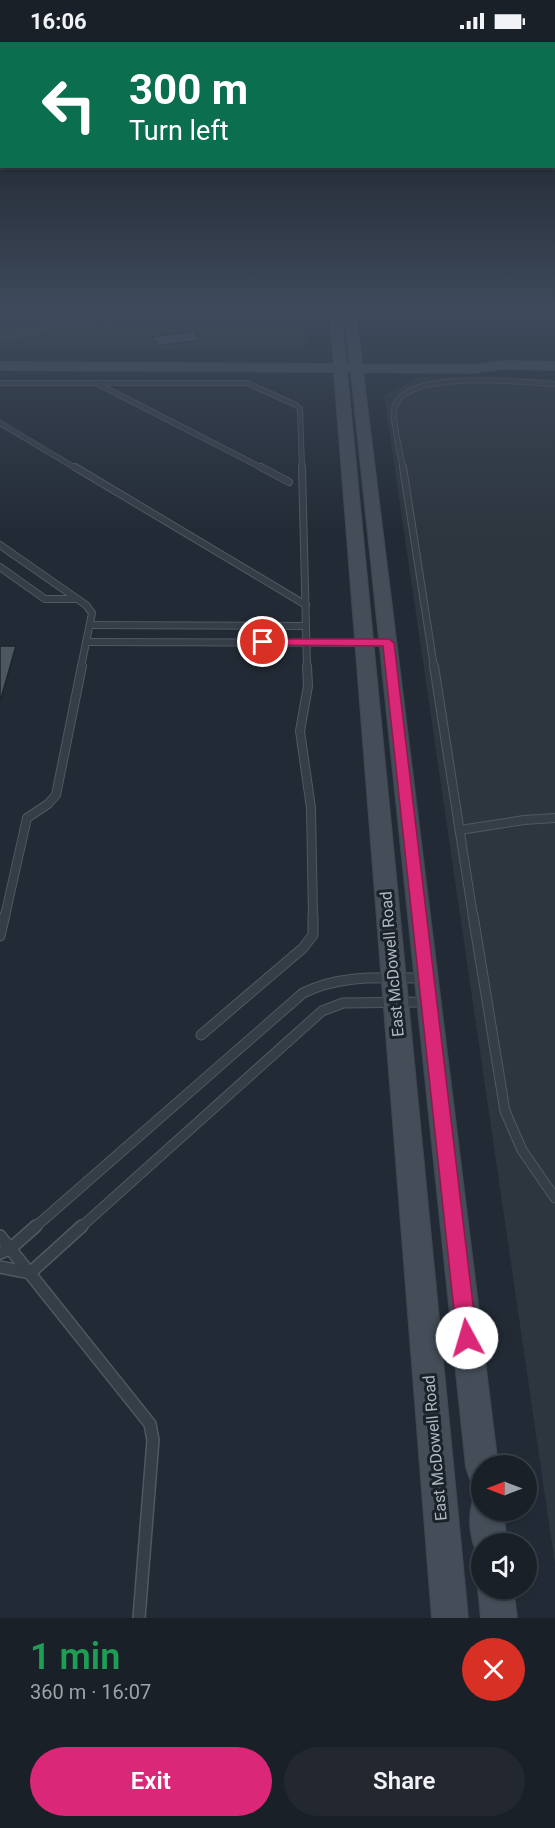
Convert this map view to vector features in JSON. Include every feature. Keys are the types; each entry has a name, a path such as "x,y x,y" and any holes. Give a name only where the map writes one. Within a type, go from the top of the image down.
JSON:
{"main road":[{"name":"East McDowell Road","path":"341,384 450,1618"},
{"name":"East McDowell Road","path":"359,384 481,1455"},
{"path":"496,1599 499,1618"}],"lane":[{"path":"98,384 289,482"},
{"path":"201,1035 303,948 313,935 311,808 300,731 308,686 298,406 248,384"},
{"path":"426,384 407,390 396,399 394,404 460,830 505,1113 518,1147 530,1167 555,1198"},
{"path":"497,384 555,384"},
{"path":"0,423 306,605"},
{"path":"0,545 91,610 90,625 56,795 48,804 27,819 0,936"},
{"path":"0,567 45,599 77,599"},
{"path":"90,625 306,626"},
{"path":"86,642 389,643"},
{"path":"460,830 524,819 555,818"},
{"path":"5,1251 296,998 312,987 331,981 394,990 428,990"},
{"path":"30,1273 316,1015 328,1007 394,990 428,990"},
{"path":"0,1236 5,1251 30,1273 150,1424 153,1440 139,1618"},
{"path":"0,1267 30,1273"}],"shaded area":[{"path":"406,384 555,384 555,1564 384,395"}],"building":[{"path":"0,646 16,646 0,702"}],"route":[{"path":"263,642 389,643 467,1338"}]}
